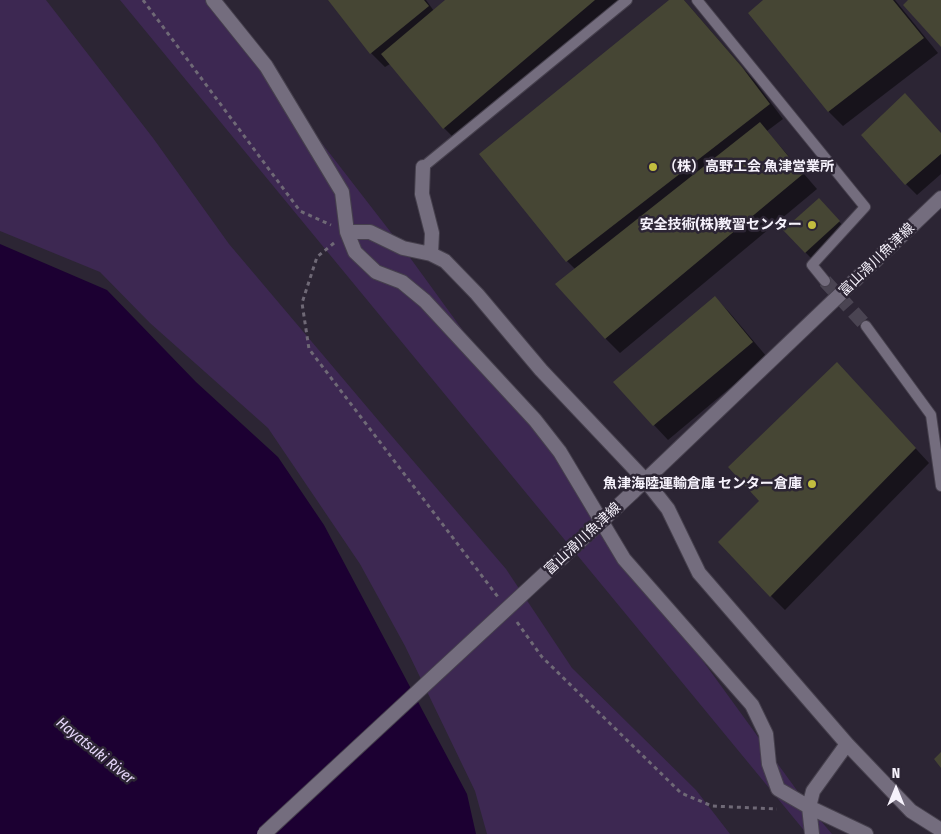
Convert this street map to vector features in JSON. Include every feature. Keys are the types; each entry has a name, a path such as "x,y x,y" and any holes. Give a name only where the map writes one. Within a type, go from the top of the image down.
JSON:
{"street":[{"path":"213,0 266,66 342,192 347,232 355,252 376,272 402,282 425,301 536,420 560,452 624,559 752,705 766,734 769,764 778,789 809,807 866,834"},
{"path":"423,167 422,194 432,233 432,254"},
{"name":"富山滑川魚津線","path":"264,834 646,481 941,198"},
{"path":"347,232 370,232 403,248 432,254 445,261 477,294 541,370 646,481 668,509 700,573 848,744 911,811 941,830"},
{"path":"812,834 809,807 813,791 848,744"}],"lane":[{"path":"423,167 627,0"},
{"path":"697,0 865,207 812,265 826,281"},
{"path":"866,326 930,414 941,486"}],"path":[{"path":"143,0 300,211 347,232 317,257 302,303 309,349 499,598"},
{"path":"515,620 542,657 681,794 712,806 777,809 809,807"}],"shaded area":[{"path":"0,0 46,0 153,138 229,244 506,569 572,668 696,790 730,834 487,834 475,791 405,646 360,564 268,428 150,323 100,272 0,231"},
{"path":"120,0 211,0 403,248 809,807 832,834 807,834"}],"water":[{"name":"Hayatsuki River","path":"0,244 107,290 196,382 278,457 324,525 467,794 476,834 0,834"}],"building":[{"path":"328,0 424,0 429,6 370,54"},
{"path":"445,0 595,0 443,129 381,54"},
{"path":"669,0 684,0 742,67 770,104 566,262 479,154"},
{"path":"763,0 893,0 924,38 828,112 748,13"},
{"path":"908,0 941,0 941,47 903,5"},
{"path":"905,93 941,133 941,154 905,185 861,135"},
{"path":"760,122 803,174 605,339 555,284"},
{"name":"安全技術(株)教習センター","path":"819,198 840,221 805,253 783,230"},
{"path":"715,296 753,342 653,426 613,382"},
{"name":"魚津海陸運輸倉庫 センター倉庫","path":"837,362 916,448 770,597 718,542 759,501 728,467"},
{"path":"941,752 941,768 934,759"}],"tunnel":[{"path":"825,281 866,326"}],"place":[{"name":"（株）高野工会 魚津営業所","path":"653,167"},
{"name":"安全技術(株)教習センター","path":"812,225"},
{"name":"魚津海陸運輸倉庫 センター倉庫","path":"812,484"}]}
